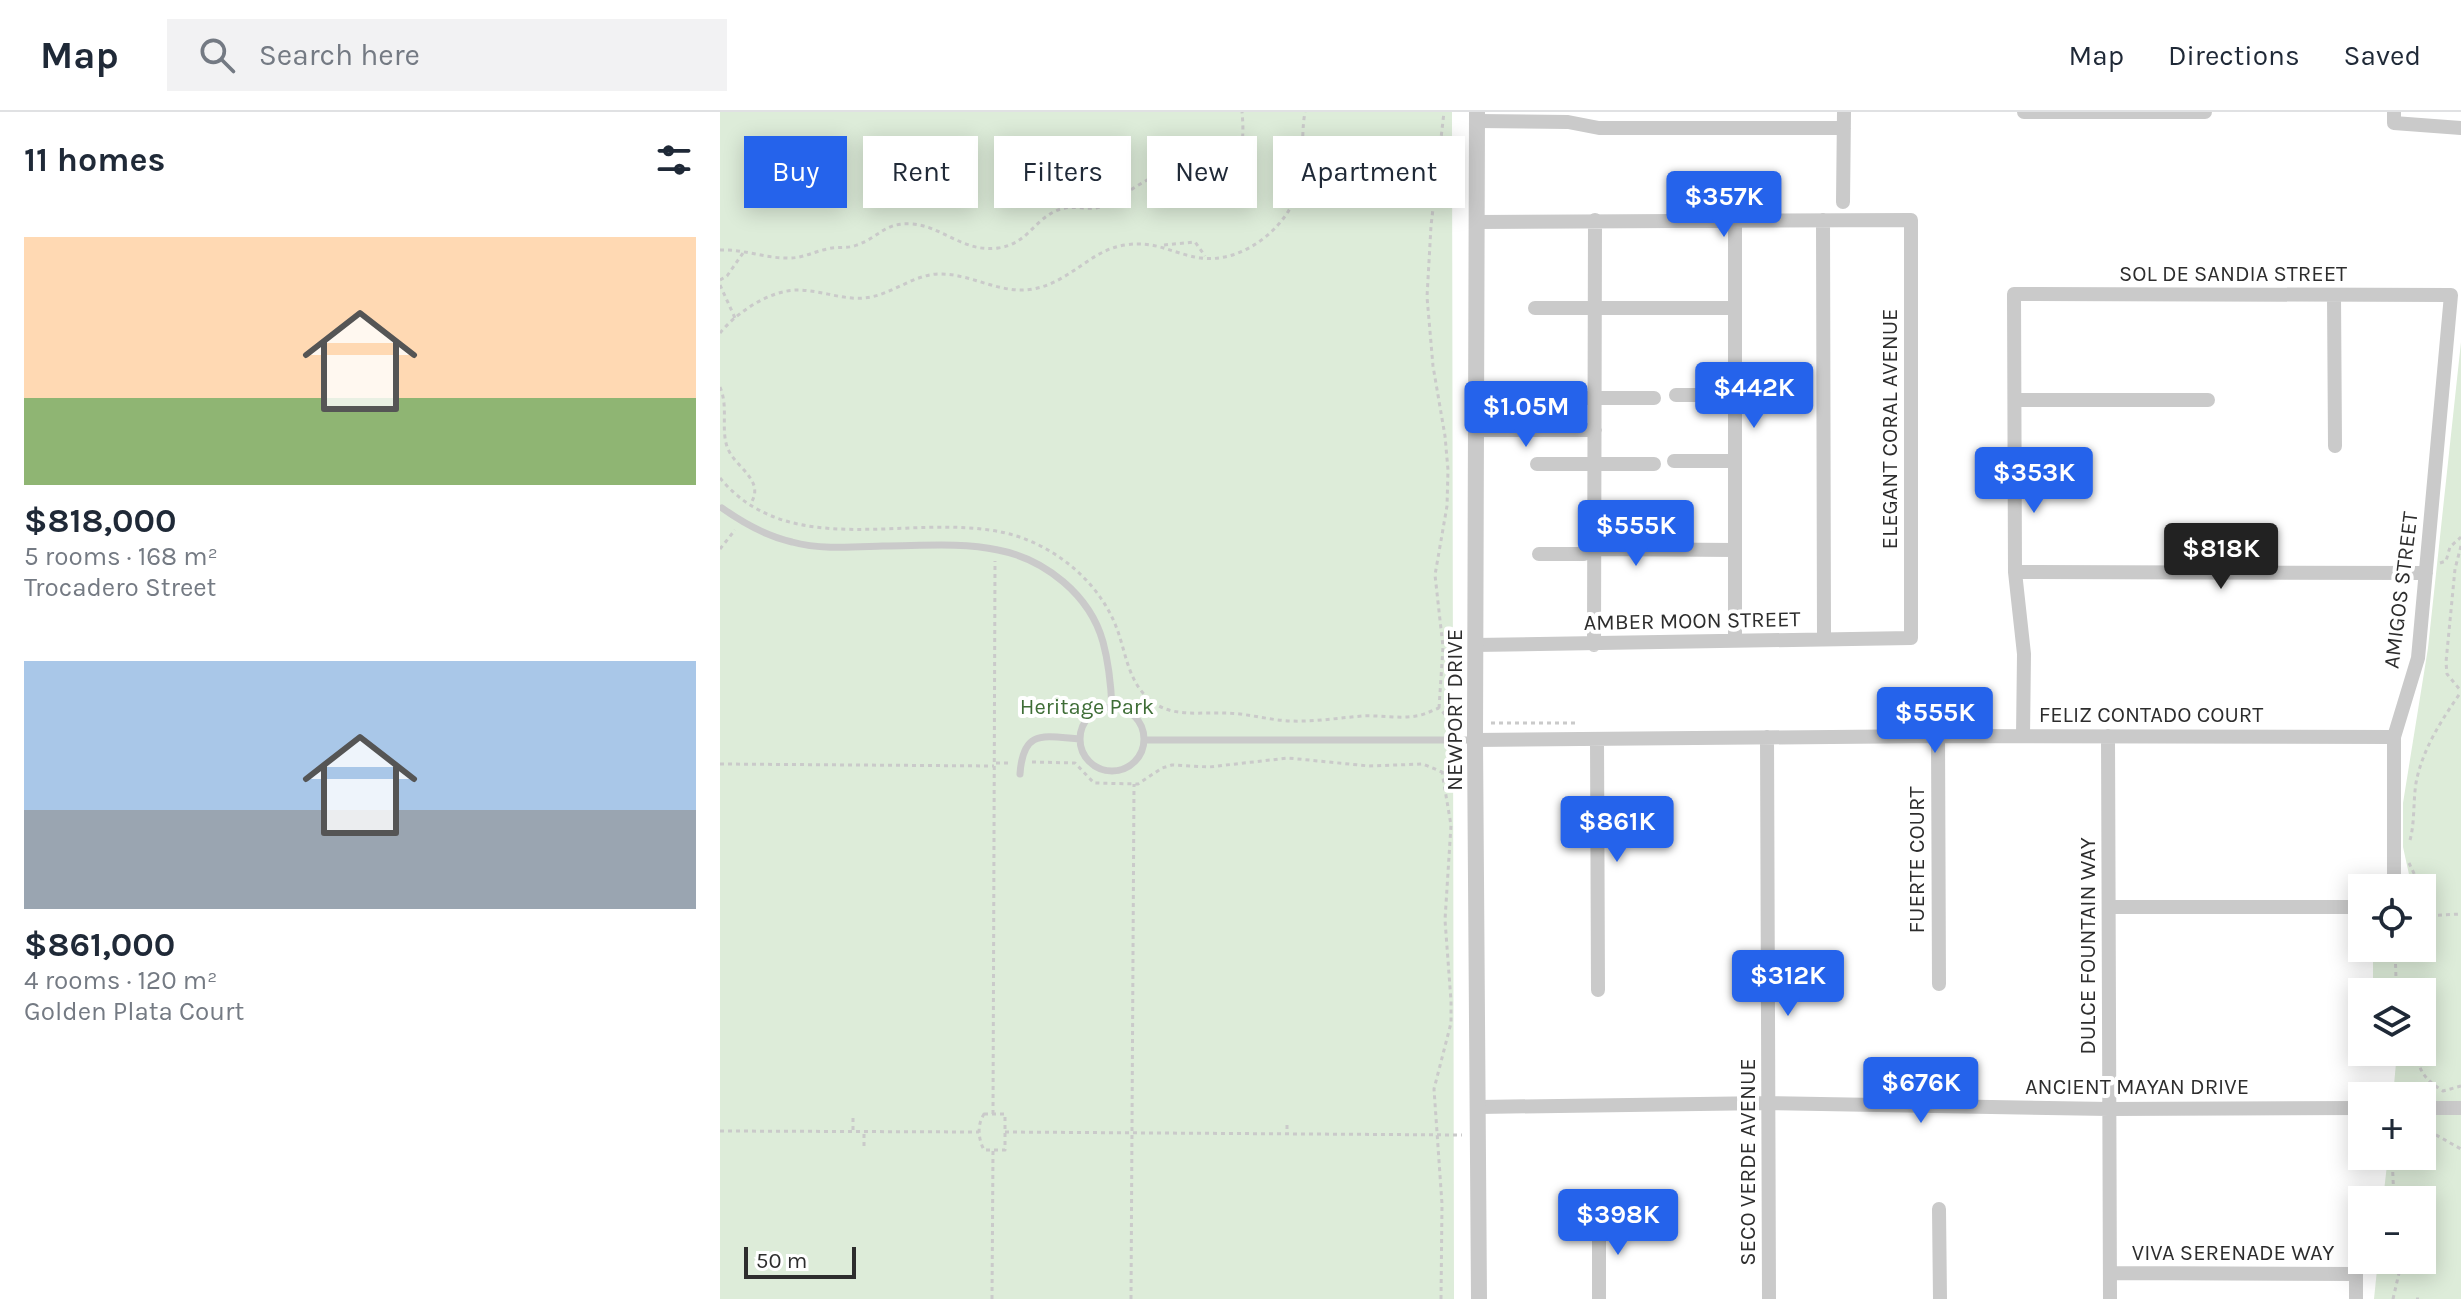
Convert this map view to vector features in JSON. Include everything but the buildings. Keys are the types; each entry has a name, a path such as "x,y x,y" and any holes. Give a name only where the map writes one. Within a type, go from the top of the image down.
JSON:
{"street":[{"path":"1599,128 1600,112"},
{"path":"1843,202 1844,112"},
{"path":"2024,112 2205,112"},
{"path":"1478,115 1568,122 1599,128 1844,128"},
{"name":"NEWPORT DRIVE","path":"1478,115 1475,732 1479,1299"},
{"path":"2394,118 2461,128"},
{"path":"1594,645 1595,220"},
{"path":"1735,220 1735,640"},
{"path":"1477,222 1823,220 1824,639"},
{"name":"ELEGANT CORAL AVENUE","path":"1823,220 1911,220 1911,638"},
{"name":"SOL DE SANDIA STREET","path":"2015,400 2014,294 2451,295"},
{"path":"2334,295 2335,446"},
{"name":"AMIGOS STREET","path":"2394,874 2394,737 2418,658 2451,295"},
{"path":"1535,308 1735,308"},
{"path":"1676,395 1735,395"},
{"path":"1536,398 1654,398"},
{"path":"2023,736 2024,654 2015,572 2015,400 2208,400"},
{"path":"1477,430 1595,430"},
{"path":"1674,461 1735,461"},
{"path":"1537,464 1654,464"},
{"path":"1539,554 1584,554 1595,549 1735,550"},
{"path":"2015,572 2426,573"},
{"name":"AMBER MOON STREET","path":"1475,645 1911,638"},
{"name":"FELIZ CONTADO COURT","path":"1475,732 1597,739 2394,737"},
{"name":"FUERTE COURT","path":"1938,736 1939,984"},
{"name":"DULCE FOUNTAIN WAY","path":"2108,736 2110,1299"},
{"name":"SECO VERDE AVENUE","path":"1767,737 1769,1299"},
{"path":"1597,739 1598,990"},
{"path":"2109,907 2348,907"},
{"name":"ANCIENT MAYAN DRIVE","path":"1479,1107 1769,1103 2109,1109 2348,1108"},
{"path":"2436,1108 2461,1108"},
{"path":"1939,1209 1940,1299"},
{"path":"1599,1215 1599,1299"},
{"name":"VIVA SERENADE WAY","path":"2110,1273 2356,1274 2356,1299"}],"lane":[{"path":"721,508 770,535 820,547 953,546 1014,553 1049,571 1070,588 1089,612 1102,639 1110,671 1112,708"},
{"path":"1112,708 1135,717 1144,740 1139,757 1122,770 1101,770 1085,758 1079,739 1087,719 1095,712 1112,708"},
{"path":"1144,740 1475,732"},
{"path":"1020,774 1025,744 1036,738 1079,739"}],"path":[{"path":"720,250 779,258 803,257 828,249 859,245 886,226 914,224 977,248 1008,247 1021,241 1045,217 1060,209 1078,206 1096,208 1117,198 1121,192 1134,190 1162,174 1178,174 1199,182 1219,180 1233,167 1239,156 1243,143 1242,112"},
{"path":"1160,245 1207,259 1222,258 1258,242 1272,231 1286,215 1301,180 1305,112"},
{"path":"1444,112 1431,226 1427,297 1448,470 1447,506 1435,575 1443,647 1437,701 1439,708 1452,722 1475,732 1589,723"},
{"path":"720,333 735,318 782,292 797,290 864,298 938,274 962,276 1009,290 1028,290 1058,282 1105,250 1133,244 1195,242 1207,259"},
{"path":"735,318 720,282 744,251"},
{"path":"720,387 726,407 724,439 735,462 752,479 755,488 755,498 745,513"},
{"path":"720,478 750,505 768,515 812,527 986,529 1012,534 1041,546 1076,570 1101,598 1116,625 1134,680 1148,698 1166,710 1192,714 1225,712 1303,722 1367,716 1411,717 1439,708"},
{"path":"720,549 736,528"},
{"path":"2426,573 2446,561 2450,547 2461,537"},
{"path":"2408,847 2422,760 2461,691 2447,674 2446,662 2455,569 2461,546"},
{"path":"993,1114 995,560"},
{"path":"1441,1299 1442,1217 1434,1089 1451,1023 1445,920 1451,825 1442,772 1454,756"},
{"path":"720,764 1075,763 1094,783 1134,784 1172,765 1221,766 1288,758 1369,766 1423,764 1442,772"},
{"path":"1131,1299 1134,784"},
{"path":"2407,859 2414,874"},
{"path":"2436,915 2461,914"},
{"path":"2419,1066 2432,1084 2443,1091 2461,1086"},
{"path":"984,1114 993,1114 1005,1114 1005,1150 984,1150 979,1132 980,1121 984,1114"},
{"path":"853,1118 853,1131"},
{"path":"1287,1125 1287,1134"},
{"path":"720,1131 979,1132"},
{"path":"864,1132 864,1146"},
{"path":"1005,1132 1462,1135"},
{"path":"1294,1134 1294,1143"},
{"path":"2436,1135 2461,1149"},
{"path":"992,1299 993,1150"},
{"path":"2393,1299 2399,1274"}],"green space":[{"name":"Heritage Park","path":"720,112 1452,112 1452,136 1273,136 1273,208 1452,208 1454,1299 720,1299"},
{"path":"2461,342 2461,1299 2374,1299 2377,1274 2436,1274 2436,1186 2385,1186 2386,1170 2436,1170 2436,1082 2394,1082 2396,1066 2436,1066 2436,978 2373,978 2373,962 2436,962 2436,874 2409,874 2403,847 2403,803 2428,648"}]}
